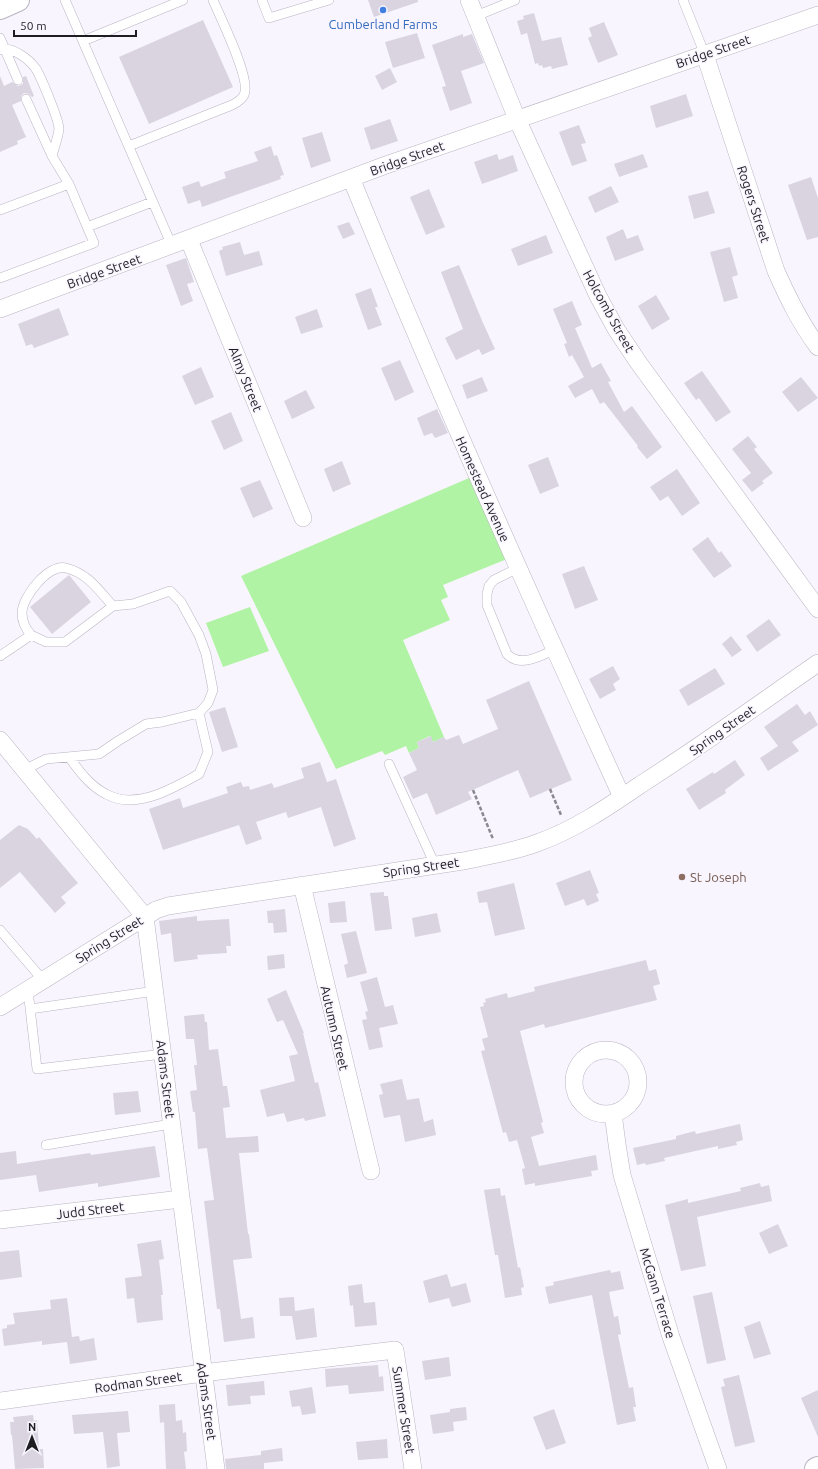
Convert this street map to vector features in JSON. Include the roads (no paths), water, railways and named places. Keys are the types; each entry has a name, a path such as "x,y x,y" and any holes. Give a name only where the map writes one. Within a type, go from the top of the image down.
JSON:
{"highway":[{"path":"0,8 18,0"}],"street":[{"name":"Holcomb Street","path":"469,0 517,119 598,296 616,329 638,362 818,609"},
{"name":"Bridge Street","path":"1,305 189,240 351,178 517,119 818,15"},
{"name":"Rogers Street","path":"705,55 776,271 790,304 818,347"},
{"name":"Homestead Avenue","path":"351,178 403,306 554,650 622,798"},
{"name":"Almy Street","path":"189,240 303,518"},
{"name":"Spring Street","path":"1,1005 28,990 156,910 180,903 499,854 537,843 567,830 622,798 818,663"},
{"path":"0,740 26,769 145,917"},
{"name":"Autumn Street","path":"302,885 370,1171"},
{"name":"Adams Street","path":"145,917 216,1469"},
{"name":"McGann Terrace","path":"614,1113 616,1144 622,1175 672,1337 718,1469"},
{"name":"Judd Street","path":"0,1220 181,1199"},
{"name":"Rodman Street","path":"0,1400 203,1373 396,1350"},
{"name":"Summer Street","path":"396,1350 413,1469"}],"lane":[{"path":"65,0 172,246"},
{"path":"83,41 183,0"},
{"path":"129,146 232,105 244,96 245,80 240,64 213,0"},
{"path":"262,0 269,18 329,0"},
{"path":"476,16 515,0"},
{"path":"683,0 705,55"},
{"path":"0,38 2,49 18,80"},
{"path":"2,49 16,51 36,68 49,98 59,129 52,156"},
{"path":"0,278 94,243 69,184 52,156 26,99"},
{"path":"0,210 69,184"},
{"path":"87,227 152,202"},
{"path":"26,769 46,759 99,754 146,724 162,722 199,713 208,703 213,690 206,654 199,635 181,602 170,591 133,604 113,606 65,642 46,642 31,635 24,626 22,612 25,600 35,585 51,571 64,567 85,576 113,606"},
{"path":"518,568 494,580 489,586 487,594 487,605 507,654 512,659 521,661 531,659 554,650"},
{"path":"0,656 31,635"},
{"path":"69,757 83,776 106,794 125,800 144,798 168,790 199,774 208,752 199,713"},
{"path":"389,764 435,865"},
{"path":"0,930 43,980"},
{"path":"28,990 37,1069 163,1054"},
{"path":"30,1009 155,990"},
{"path":"46,1145 171,1124"}],"place":[{"name":"Cumberland Farms","path":"383,10"},
{"name":"St Joseph","path":"682,877"}]}
